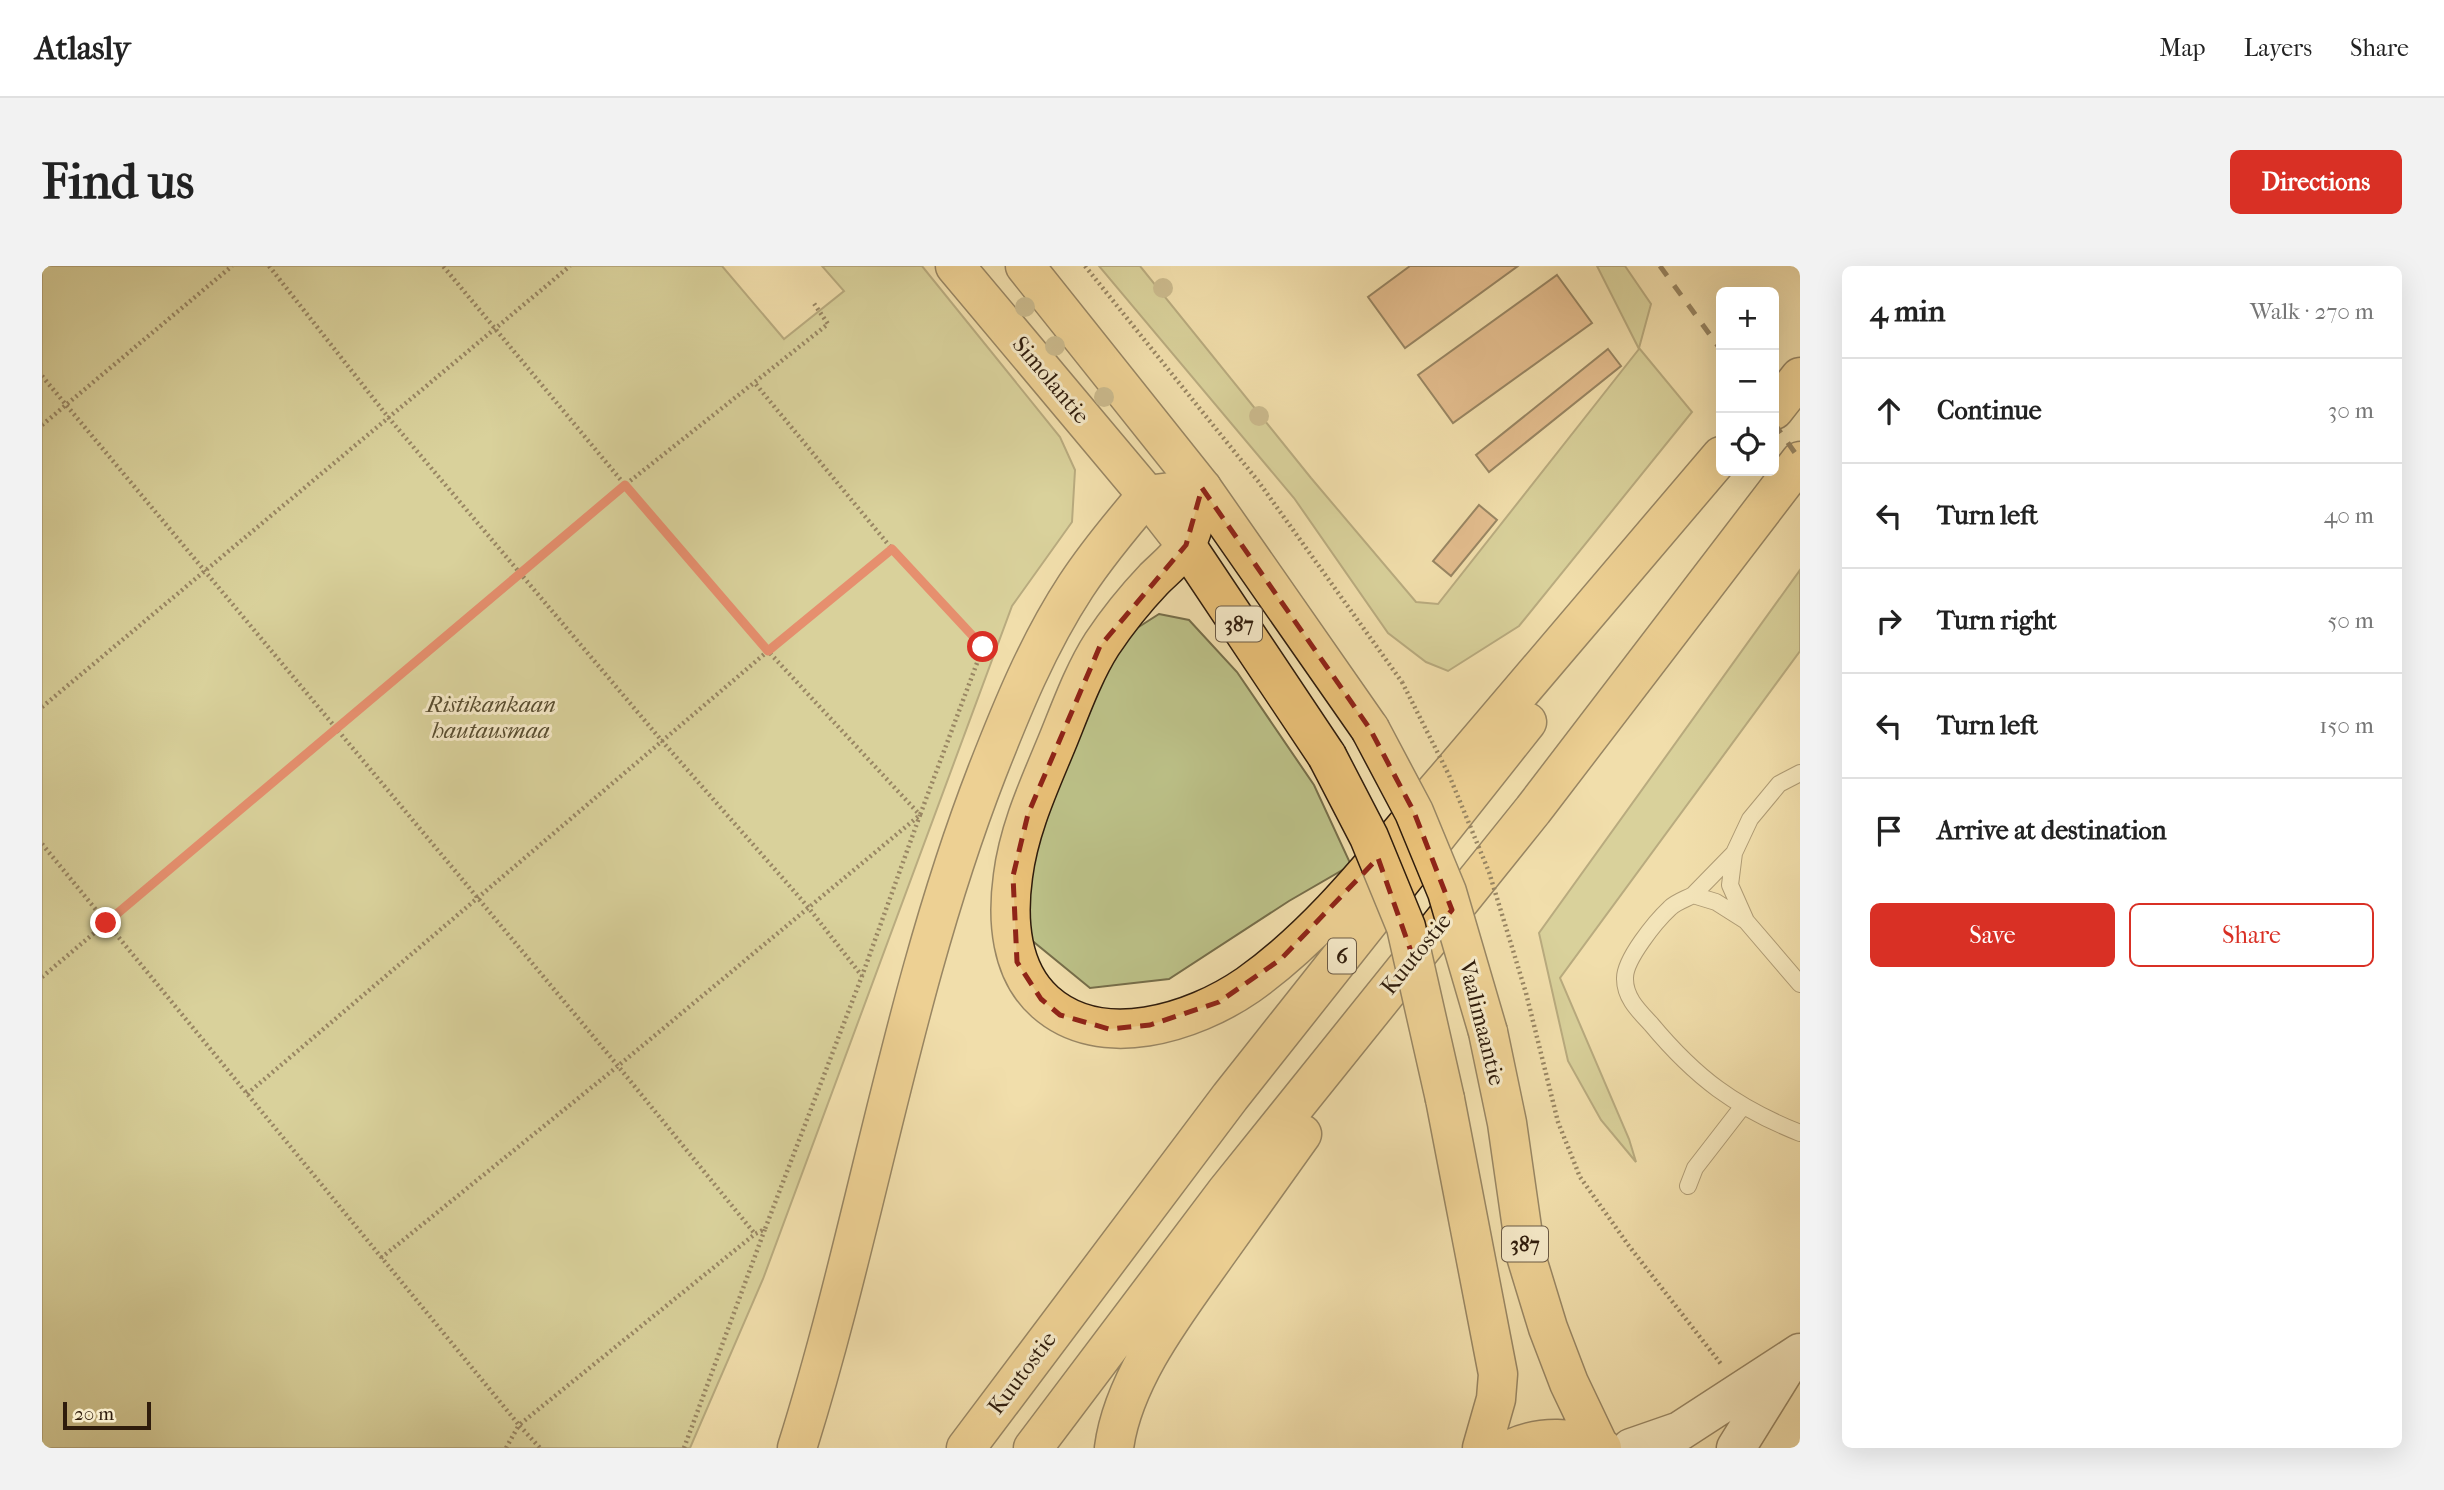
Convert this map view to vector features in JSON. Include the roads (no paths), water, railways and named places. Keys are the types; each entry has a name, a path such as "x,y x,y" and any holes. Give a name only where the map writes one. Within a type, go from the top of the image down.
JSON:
{"main road":[{"name":"Simolantie","path":"956,266 1147,495"},
{"name":"387","path":"1025,266 1202,488"},
{"path":"1779,388 1800,363"},
{"path":"1779,404 1800,377"},
{"name":"Kuutostie","path":"1033,1448 1242,1171 1533,810 1800,461"},
{"path":"797,1448 822,1368 936,917 970,815 1022,684 1047,636 1109,539 1147,495 1202,488 1186,545 1133,601 1100,646 1069,712 1028,814 1013,876 1012,928 1015,951 1017,962 1029,983 1041,999 1060,1015 1079,1023 1109,1029 1150,1025 1191,1014 1248,985 1281,958 1357,883 1716,462"},
{"name":"Kuutostie","path":"966,1448 1230,1097 1722,476"},
{"name":"Vaalimaantie","path":"1202,488 1370,729 1414,813 1447,891 1488,1032 1507,1123 1526,1256 1548,1328 1569,1383 1610,1447"},
{"name":"387","path":"1147,495 1186,545 1327,756 1369,837 1406,927 1446,1098 1498,1374 1496,1399 1482,1448"},
{"path":"1114,1448 1122,1414 1134,1384 1174,1314 1533,810"},
{"path":"1513,1448 1542,1439 1564,1439 1610,1447 1680,1431 1795,1357"},
{"path":"1736,1448 1795,1357"}],"lane":[{"path":"1800,773 1779,784 1750,819 1734,853 1730,885 1746,921 1800,984"},
{"path":"1734,853 1693,895 1671,907 1633,954 1624,978 1630,1000 1680,1059 1743,1107 1800,1133"},
{"path":"1693,895 1716,902 1746,921"},
{"path":"1688,1185 1695,1168 1743,1107"}],"railway":[{"path":"1660,266 1716,343"},
{"path":"1779,430 1800,460"}],"park label":[{"name":"Ristikankaan hautausmaa","path":"491,717"}]}
